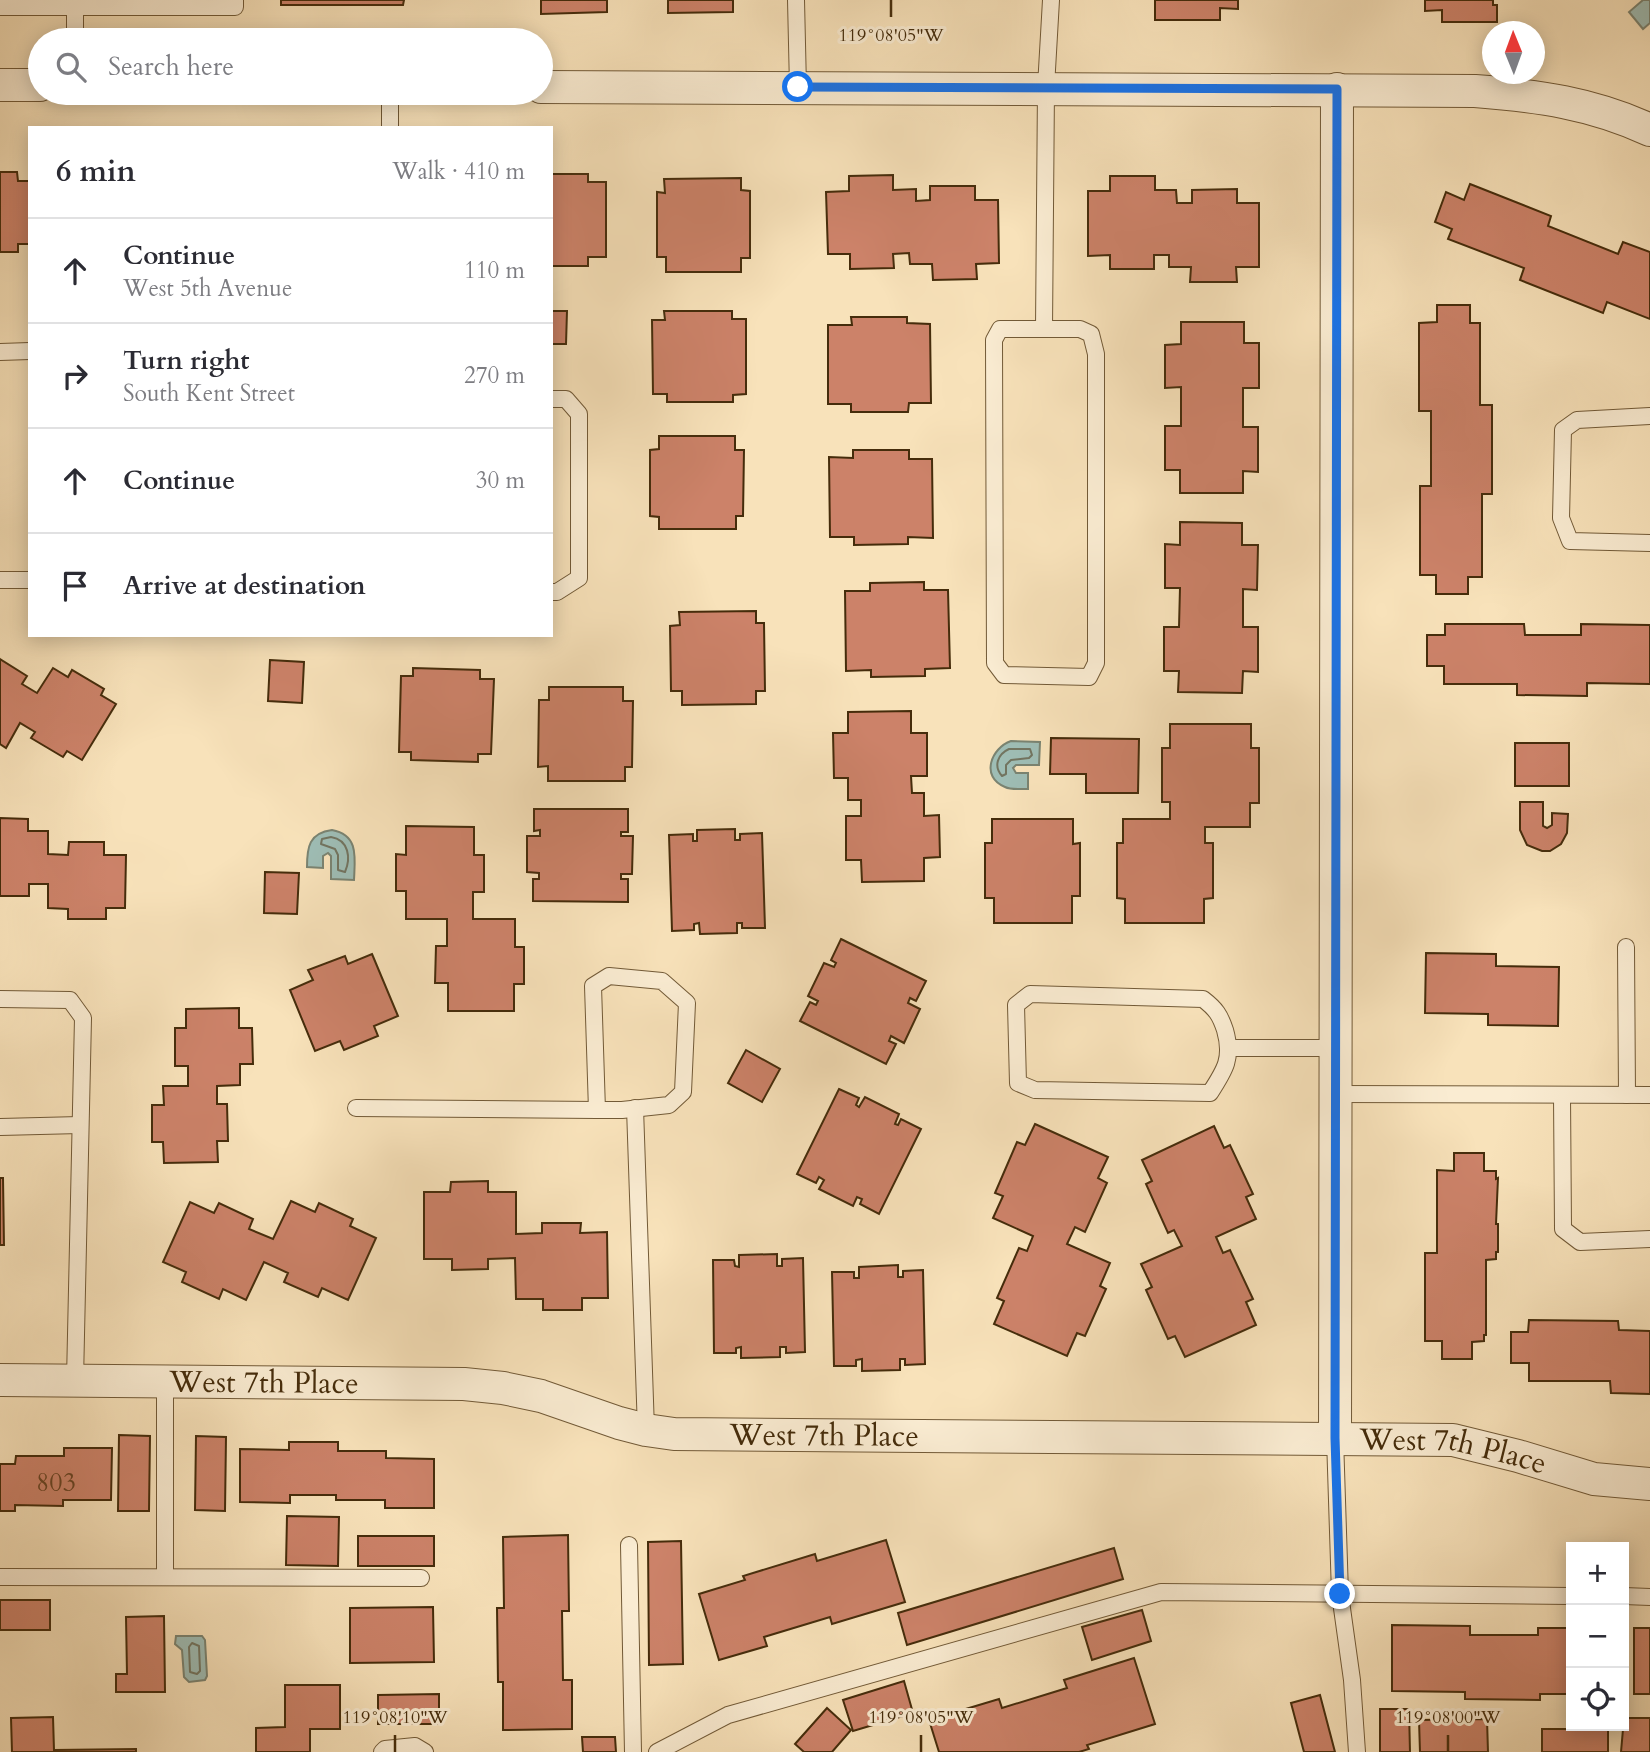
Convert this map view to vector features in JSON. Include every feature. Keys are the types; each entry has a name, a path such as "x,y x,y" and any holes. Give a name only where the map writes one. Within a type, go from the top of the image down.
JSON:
{"street":[{"path":"0,85 28,85"},
{"path":"553,86 1475,91 1580,104 1650,130"},
{"path":"1335,1438 1337,89"},
{"name":"West 7th Place","path":"0,1380 464,1384 541,1396 646,1430 688,1434 1452,1440 1594,1479 1650,1484"}],"lane":[{"path":"0,7 235,7 235,0"},
{"path":"796,0 798,87"},
{"path":"1044,329 1046,87 1051,0"},
{"path":"75,7 75,28"},
{"path":"390,105 390,126"},
{"path":"1000,329 1044,329 1080,329 1091,334 1096,354 1096,663 1088,677 1004,676 995,663 994,340 1000,329"},
{"path":"0,352 28,351"},
{"path":"553,399 566,399 579,414 579,578 553,592"},
{"path":"1650,416 1577,420 1563,430 1561,518 1570,541 1650,543"},
{"path":"0,580 28,580"},
{"path":"1626,947 1627,1096"},
{"path":"356,1108 597,1110 670,1104 683,1092 687,1003 662,981 609,976 593,986 597,1110"},
{"path":"1030,994 1203,999 1219,1011 1230,1048 1224,1071 1210,1093 1035,1090 1018,1083 1016,1004 1030,994"},
{"path":"0,999 70,1000 83,1018 75,1380"},
{"path":"1230,1048 1336,1048"},
{"path":"1336,1094 1650,1096"},
{"path":"1562,1096 1563,1229 1580,1242 1650,1239"},
{"path":"635,1108 646,1430"},
{"path":"0,1126 80,1125"},
{"path":"165,1382 165,1577"},
{"path":"1335,1438 1340,1594 1352,1680 1357,1752"},
{"path":"629,1545 633,1752"},
{"path":"0,1577 421,1578"},
{"path":"657,1752 728,1715 1161,1592 1566,1596"},
{"path":"1629,1596 1650,1597"},
{"path":"382,1752 385,1749 415,1746 425,1752"}],"water":[{"path":"1643,0 1650,0 1650,23 1643,29 1629,12"},
{"path":"1011,741 1040,742 1039,765 1016,765 1013,768 1016,773 1028,773 1028,789 1007,788 993,777 991,763 994,756"},
{"path":"332,830 347,837 354,848 354,880 331,879 331,856 328,853 323,856 323,868 307,867 311,842 318,834"},
{"path":"176,1636 202,1636 205,1640 205,1680 189,1682 184,1677 182,1650 175,1644"}],"building":[{"path":"281,0 404,0 403,5 281,5"},
{"path":"541,0 607,0 607,12 541,14"},
{"path":"668,0 733,0 733,12 668,13"},
{"path":"1155,0 1238,0 1238,9 1220,8 1220,20 1155,20"},
{"path":"1425,0 1493,0 1493,5 1497,5 1497,21 1442,22 1442,10 1425,11"},
{"path":"0,172 17,172 18,181 28,181 28,244 18,244 18,252 0,252"},
{"path":"553,174 588,174 588,182 606,182 606,257 588,257 588,266 553,266"},
{"path":"893,175 893,190 916,189 916,201 930,200 930,186 975,186 975,200 998,200 999,263 976,264 977,279 933,280 932,264 910,264 909,253 893,254 894,268 850,269 850,254 828,254 826,192 849,191 849,176"},
{"path":"1110,176 1155,176 1155,190 1176,190 1177,203 1192,203 1192,190 1237,189 1237,203 1259,203 1259,267 1236,267 1237,282 1190,282 1191,267 1169,267 1169,255 1154,255 1154,269 1110,269 1110,255 1088,256 1088,191 1110,191"},
{"path":"741,178 741,190 750,191 750,258 741,258 741,272 666,272 666,257 657,257 657,192 665,193 664,179"},
{"path":"1470,184 1551,216 1548,226 1618,254 1623,242 1650,252 1650,319 1607,302 1603,313 1520,280 1524,268 1448,239 1452,229 1435,222 1446,192 1464,200"},
{"path":"1437,305 1470,305 1470,323 1480,323 1480,405 1492,405 1492,494 1482,494 1482,577 1468,577 1468,594 1436,594 1436,575 1420,575 1420,486 1431,486 1431,411 1419,411 1419,323 1437,322"},
{"path":"553,311 567,311 566,344 553,344"},
{"path":"664,311 732,311 732,319 746,319 746,394 733,395 733,402 667,402 667,394 653,394 652,320 665,320"},
{"path":"851,317 907,317 907,323 930,324 931,403 909,403 908,412 851,412 851,404 828,404 828,325 852,325"},
{"path":"1181,322 1244,322 1244,343 1259,343 1259,388 1243,388 1243,427 1258,427 1258,472 1243,471 1243,493 1180,493 1180,470 1165,470 1165,426 1181,426 1181,387 1165,388 1165,345 1181,344"},
{"path":"659,436 735,436 735,450 744,450 743,516 736,516 736,529 659,529 659,517 650,516 650,450 659,449"},
{"path":"853,450 909,450 909,459 932,459 933,538 908,537 908,544 854,545 854,537 830,537 829,457 853,458"},
{"path":"1180,522 1242,523 1242,545 1258,545 1257,590 1243,589 1243,627 1258,627 1258,672 1243,671 1242,693 1178,692 1179,671 1164,671 1164,627 1179,627 1180,588 1165,588 1165,544 1180,545"},
{"path":"924,582 924,590 948,590 950,668 925,669 925,676 871,677 871,670 846,671 845,591 870,591 870,583"},
{"path":"756,611 756,623 764,623 765,691 756,691 756,704 682,705 682,691 671,691 670,626 680,625 679,612"},
{"path":"1445,624 1524,624 1525,635 1581,635 1581,624 1650,625 1650,684 1587,683 1587,696 1517,695 1517,684 1444,684 1444,666 1427,666 1427,635 1445,635"},
{"path":"0,659 27,676 22,684 37,693 53,668 68,677 72,670 104,689 101,695 116,704 82,760 67,751 63,757 31,738 35,732 20,723 6,748 0,744"},
{"path":"270,660 304,662 302,703 268,701"},
{"path":"413,668 480,670 480,679 494,679 491,754 478,754 478,762 411,760 411,752 399,752 401,676 413,676"},
{"path":"549,687 623,687 623,701 633,701 632,767 625,767 625,781 548,781 548,766 538,767 539,700 549,700"},
{"path":"911,711 911,733 927,733 927,776 911,776 912,793 924,793 924,816 939,815 940,857 924,858 924,881 862,882 861,860 846,860 846,816 861,816 861,800 848,800 848,778 834,778 833,733 848,733 848,712"},
{"path":"1170,724 1251,724 1251,748 1259,748 1259,803 1250,803 1250,827 1205,827 1205,843 1213,843 1213,898 1204,899 1204,923 1125,923 1125,899 1117,898 1117,843 1123,843 1123,819 1170,819 1170,802 1162,802 1162,748 1170,748"},
{"path":"1051,738 1139,739 1138,793 1086,793 1086,774 1050,774"},
{"path":"1515,743 1569,743 1569,786 1515,786"},
{"path":"1520,802 1543,802 1543,826 1547,828 1552,825 1552,813 1568,814 1567,833 1561,844 1550,851 1527,845 1520,830"},
{"path":"534,809 628,809 628,832 621,832 621,836 633,836 632,874 621,874 621,879 628,879 628,902 533,901 533,879 539,879 539,873 527,872 527,836 540,836 540,830 534,831"},
{"path":"0,818 28,819 28,831 48,831 48,854 68,855 69,842 104,842 104,855 126,855 125,908 106,908 106,919 68,919 68,909 48,908 48,884 29,884 29,896 0,896"},
{"path":"992,819 1073,819 1073,844 1080,843 1080,896 1072,896 1072,923 994,923 994,898 985,898 985,843 992,843"},
{"path":"406,826 474,827 474,855 484,855 484,892 473,892 473,919 515,919 515,947 524,947 524,984 514,984 514,1011 448,1011 448,983 435,983 436,946 447,946 447,919 406,919 406,891 396,891 396,854 406,855"},
{"path":"735,829 735,840 740,840 740,834 762,833 765,928 742,928 742,923 737,923 737,933 700,934 699,923 694,924 694,930 672,931 669,835 693,834 693,841 697,841 697,830"},
{"path":"265,872 299,873 297,914 264,913"},
{"path":"841,939 926,981 916,1001 910,998 908,1003 920,1009 904,1043 891,1036 889,1041 896,1044 886,1064 800,1021 810,1002 816,1005 818,1001 808,996 824,963 834,967 836,963 831,960"},
{"path":"1426,953 1496,954 1496,966 1559,967 1558,1026 1488,1025 1488,1014 1425,1013"},
{"path":"372,954 398,1016 374,1026 378,1036 344,1050 340,1041 315,1051 290,990 313,980 308,970 345,956 348,964"},
{"path":"239,1008 239,1028 252,1028 253,1064 240,1064 240,1085 217,1086 217,1104 227,1104 228,1141 217,1141 218,1162 164,1163 163,1142 152,1142 152,1105 164,1105 163,1086 188,1086 188,1066 175,1066 175,1028 186,1028 186,1009"},
{"path":"746,1050 780,1069 762,1102 728,1083"},
{"path":"839,1089 859,1098 856,1105 859,1107 865,1097 899,1114 895,1124 898,1125 901,1119 921,1129 879,1214 860,1204 862,1199 857,1197 853,1206 819,1189 824,1180 819,1177 816,1183 797,1174"},
{"path":"1035,1124 1108,1157 1098,1178 1107,1183 1085,1232 1075,1227 1067,1244 1110,1263 1100,1286 1106,1289 1085,1336 1077,1333 1067,1356 994,1324 1004,1301 997,1298 1019,1248 1027,1251 1033,1236 993,1218 1003,1196 995,1193 1017,1142 1025,1145"},
{"path":"1214,1126 1224,1148 1230,1145 1253,1194 1246,1197 1256,1219 1216,1237 1223,1253 1230,1250 1253,1299 1246,1302 1256,1325 1185,1357 1175,1336 1168,1339 1146,1290 1152,1287 1141,1264 1182,1246 1174,1230 1168,1233 1146,1184 1152,1181 1142,1160"},
{"path":"1454,1153 1484,1153 1484,1171 1496,1171 1496,1179 1498,1178 1498,1252 1496,1259 1486,1260 1486,1335 1484,1341 1472,1342 1472,1359 1442,1359 1442,1341 1425,1341 1425,1253 1437,1253 1437,1170 1454,1171"},
{"path":"0,1178 3,1178 4,1245 0,1245"},
{"path":"488,1181 488,1192 516,1192 516,1234 542,1233 542,1223 581,1223 580,1233 607,1232 608,1298 582,1298 582,1310 543,1310 543,1299 516,1299 515,1258 488,1259 488,1269 452,1270 452,1259 424,1259 424,1192 450,1192 451,1182"},
{"path":"291,1201 315,1212 319,1203 353,1219 350,1226 376,1238 348,1300 322,1288 318,1297 284,1282 288,1273 264,1262 246,1300 223,1289 219,1299 182,1282 186,1272 163,1262 190,1202 214,1213 219,1203 253,1219 249,1229 273,1239"},
{"path":"777,1254 777,1266 782,1266 782,1259 803,1258 805,1352 786,1353 786,1347 780,1347 780,1357 741,1358 741,1347 736,1348 736,1353 714,1353 713,1260 734,1260 735,1266 739,1267 739,1255"},
{"path":"898,1265 898,1277 903,1277 903,1271 923,1270 925,1364 905,1365 905,1359 900,1359 900,1370 862,1371 862,1359 856,1360 856,1366 834,1366 832,1272 854,1272 854,1278 859,1278 859,1267"},
{"path":"1529,1320 1618,1321 1619,1330 1650,1331 1650,1394 1611,1393 1610,1381 1529,1381 1529,1363 1511,1363 1511,1332 1528,1332"},
{"path":"119,1435 150,1436 149,1511 118,1511"},
{"path":"196,1436 226,1437 225,1511 195,1510"},
{"path":"289,1442 338,1442 338,1451 386,1451 386,1458 434,1459 434,1508 385,1508 385,1500 336,1500 336,1495 290,1495 290,1503 240,1502 240,1449 289,1450"},
{"path":"64,1448 112,1448 111,1500 63,1500 63,1506 15,1505 15,1511 0,1511 0,1464 15,1464 16,1456 64,1456"},
{"path":"287,1516 339,1517 338,1566 286,1565"},
{"path":"568,1535 569,1611 562,1611 563,1680 572,1680 572,1729 503,1730 503,1682 498,1682 497,1608 504,1608 503,1537"},
{"path":"358,1536 434,1536 434,1566 358,1566"},
{"path":"886,1540 905,1602 832,1624 830,1617 764,1637 767,1646 719,1660 699,1594 745,1580 743,1576 815,1554 817,1561"},
{"path":"681,1541 683,1664 649,1665 648,1542"},
{"path":"1114,1548 1123,1579 907,1645 898,1613"},
{"path":"0,1600 50,1600 50,1630 0,1630"},
{"path":"433,1607 434,1662 350,1663 350,1608"},
{"path":"1142,1610 1151,1641 1092,1660 1082,1627"},
{"path":"164,1616 165,1692 116,1692 116,1674 127,1674 126,1617"},
{"path":"1392,1625 1470,1626 1470,1635 1538,1635 1538,1628 1566,1628 1566,1694 1540,1694 1540,1700 1465,1699 1465,1692 1392,1691"},
{"path":"1634,1628 1650,1628 1650,1694 1634,1694"},
{"path":"1134,1658 1155,1724 1087,1745 1089,1749 1079,1752 939,1752 929,1720 999,1699 1002,1708 1067,1688 1064,1680"},
{"path":"904,1681 913,1713 853,1731 843,1700"},
{"path":"285,1685 340,1685 340,1729 310,1729 310,1752 256,1752 256,1728 285,1727"},
{"path":"439,1694 439,1724 378,1724 378,1695"},
{"path":"1320,1695 1335,1752 1304,1752 1291,1703"},
{"path":"827,1708 851,1730 832,1752 804,1752 795,1744"},
{"path":"1380,1709 1409,1709 1410,1752 1380,1752"},
{"path":"53,1717 54,1750 136,1749 136,1752 12,1752 11,1718"},
{"path":"1629,1718 1650,1718 1650,1752 1621,1752 1623,1731 1629,1731"},
{"path":"1487,1719 1488,1752 1420,1752 1419,1720"},
{"path":"1542,1729 1608,1731 1608,1752 1542,1752"},
{"path":"582,1737 615,1737 616,1752 583,1752"}],"route":[{"path":"798,87 1337,89 1335,1438 1340,1594"}]}
